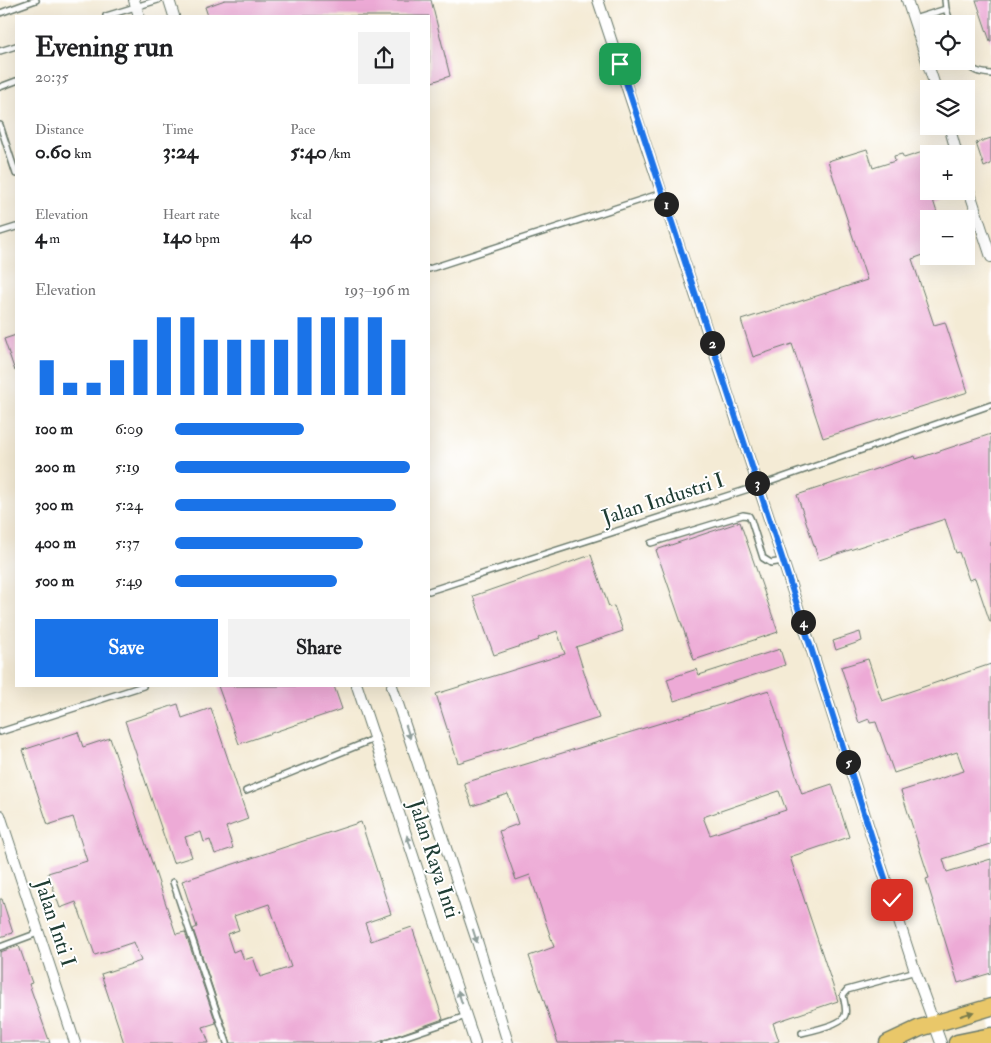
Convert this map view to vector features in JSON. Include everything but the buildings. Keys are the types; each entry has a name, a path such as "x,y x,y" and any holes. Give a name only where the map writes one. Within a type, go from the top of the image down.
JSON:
{"main road":[{"path":"888,1043 920,1028 991,1007"},
{"path":"958,1043 991,1036"}],"street":[{"path":"169,0 174,15"},
{"path":"598,0 663,193 916,972 942,1043"},
{"path":"907,0 933,80"},
{"path":"972,200 991,257"},
{"name":"Jalan Raya Inti","path":"357,687 475,1043"},
{"name":"Jalan Raya Inti","path":"392,687 475,935 508,1043"},
{"name":"Jalan Inti I","path":"0,815 75,1043"}],"lane":[{"path":"0,13 36,0"},
{"path":"110,15 158,0"},
{"path":"945,0 948,15"},
{"path":"914,19 946,9"},
{"path":"0,51 15,46"},
{"path":"974,70 978,73 991,74"},
{"path":"0,86 15,81"},
{"path":"0,125 15,171"},
{"path":"430,269 663,193"},
{"path":"0,232 15,227"},
{"name":"Jalan Industri I","path":"430,591 758,486 991,405"},
{"path":"651,543 743,515 749,516 751,520 763,558 770,563 783,561"},
{"path":"0,732 140,687"},
{"path":"246,790 375,739"},
{"path":"173,882 227,1043"},
{"path":"0,947 38,934"},
{"path":"802,1033 844,1019 846,1014 843,995 847,990 916,972"},
{"path":"386,1043 466,1016"}],"route":[{"path":"620,64 892,900"}]}
